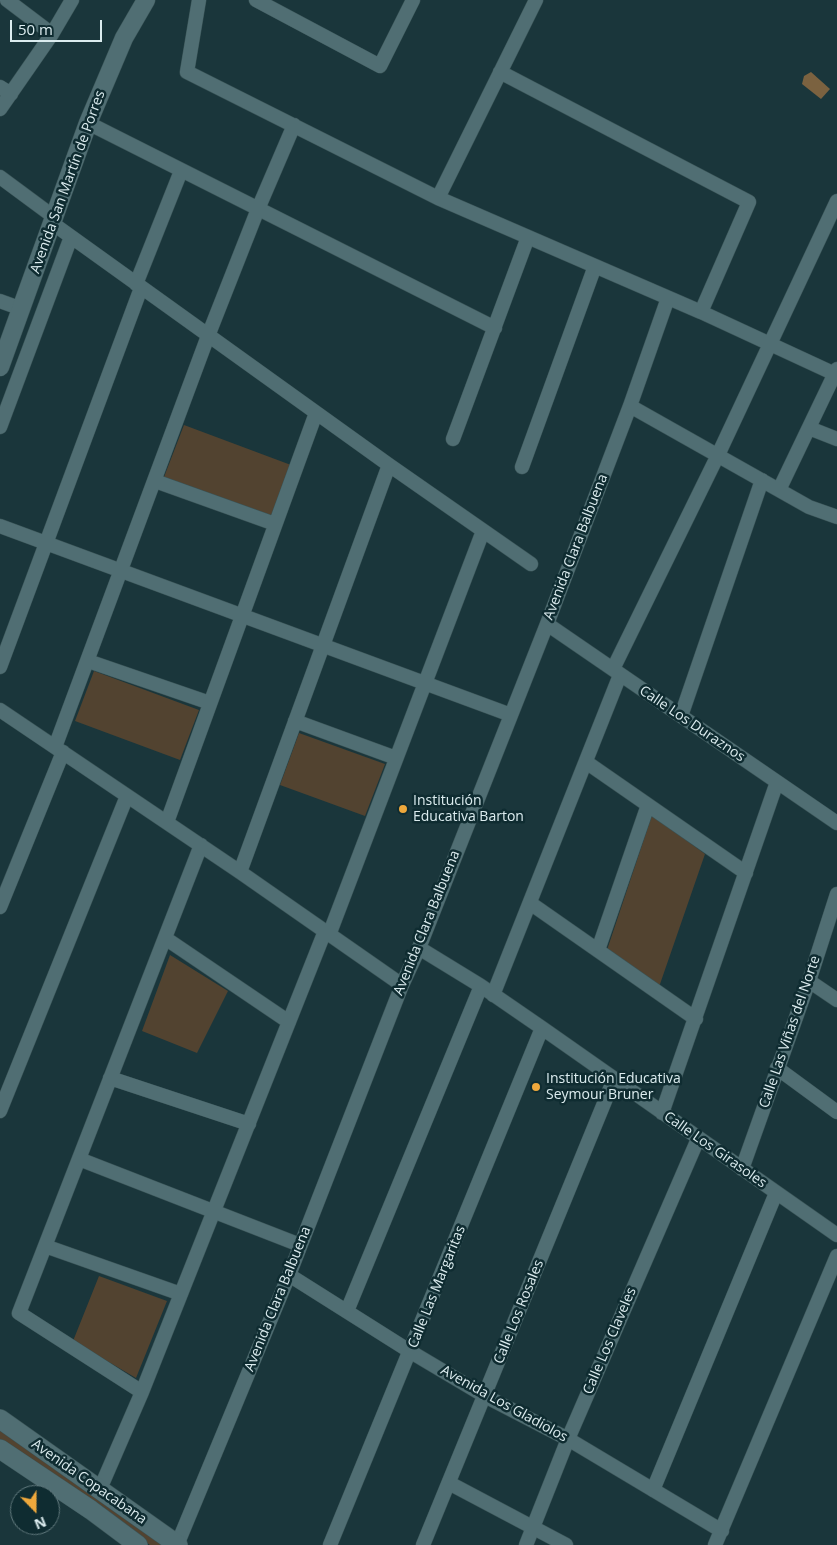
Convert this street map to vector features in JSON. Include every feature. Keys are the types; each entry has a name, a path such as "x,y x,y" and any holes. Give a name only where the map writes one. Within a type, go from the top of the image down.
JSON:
{"main road":[{"name":"Avenida Copacabana","path":"0,1419 177,1545"},
{"name":"Avenida Copacabana","path":"0,1449 120,1539 138,1545"}],"street":[{"path":"7,0 52,34"},
{"path":"0,109 5,91 52,34 72,0"},
{"name":"Avenida San Martín de Porres","path":"0,367 88,123 124,38 146,0"},
{"path":"199,0 187,72 438,198 836,372 779,490"},
{"path":"256,0 380,66 413,0"},
{"path":"438,198 536,0"},
{"path":"500,72 749,202 701,312"},
{"path":"88,123 494,328"},
{"path":"0,907 59,750 88,661 208,336 258,208 294,126"},
{"path":"0,667 47,543 181,171"},
{"path":"0,177 71,237 389,465 532,564"},
{"path":"493,995 586,762 616,672 837,201"},
{"path":"0,427 71,237"},
{"path":"453,439 528,237"},
{"path":"522,467 595,266"},
{"name":"Avenida Clara Balbuena","path":"177,1545 289,1275 402,985 419,948 547,624 630,406 668,298"},
{"path":"0,300 22,309"},
{"path":"630,406 809,507 837,517"},
{"path":"167,822 241,614 316,413"},
{"path":"809,428 837,439"},
{"path":"240,872 389,465"},
{"path":"681,716 762,480"},
{"path":"155,481 275,524"},
{"path":"0,526 511,714"},
{"path":"100,1489 142,1392 289,1022 327,933 483,531"},
{"name":"Calle Los Duraznos","path":"547,624 837,823"},
{"path":"88,661 210,703"},
{"path":"0,710 201,845 402,985"},
{"path":"295,721 396,758"},
{"path":"586,762 746,873"},
{"path":"662,1113 777,782"},
{"path":"0,1111 127,796"},
{"path":"598,950 648,805"},
{"path":"142,1392 18,1313 201,845"},
{"name":"Calle Las Viñas del Norte","path":"742,1170 809,981 837,894"},
{"path":"530,903 696,1019"},
{"path":"165,938 289,1022"},
{"name":"Calle Los Girasoles","path":"419,948 542,1028 837,1235"},
{"path":"809,981 837,1000"},
{"path":"347,1311 480,986"},
{"name":"Calle Las Margaritas","path":"330,1545 411,1352 542,1028"},
{"path":"777,1068 837,1112"},
{"path":"110,1078 249,1124"},
{"name":"Calle Los Rosales","path":"423,1545 614,1079"},
{"name":"Calle Los Claveles","path":"526,1545 568,1439 698,1139"},
{"path":"79,1159 300,1245"},
{"path":"653,1490 776,1193"},
{"path":"45,1246 181,1294"},
{"path":"715,1545 837,1256"},
{"name":"Avenida Los Gladiolos","path":"289,1275 485,1396 568,1439 722,1530"},
{"path":"449,1483 566,1545"}],"shaded area":[{"path":"811,72 830,89 821,99 802,84 804,76"},
{"path":"184,425 291,465 272,516 164,477"},
{"path":"94,671 199,710 180,760 75,721"},
{"path":"299,733 385,764 365,816 280,785"},
{"path":"652,815 705,854 659,987 607,950"},
{"path":"170,955 228,991 197,1053 142,1031"},
{"path":"99,1276 167,1301 136,1378 73,1341"},
{"path":"0,1429 164,1545 150,1545 0,1440"}],"place":[{"name":"Institución Educativa Barton","path":"403,809"},
{"name":"Institución Educativa Seymour Bruner","path":"536,1087"}]}
